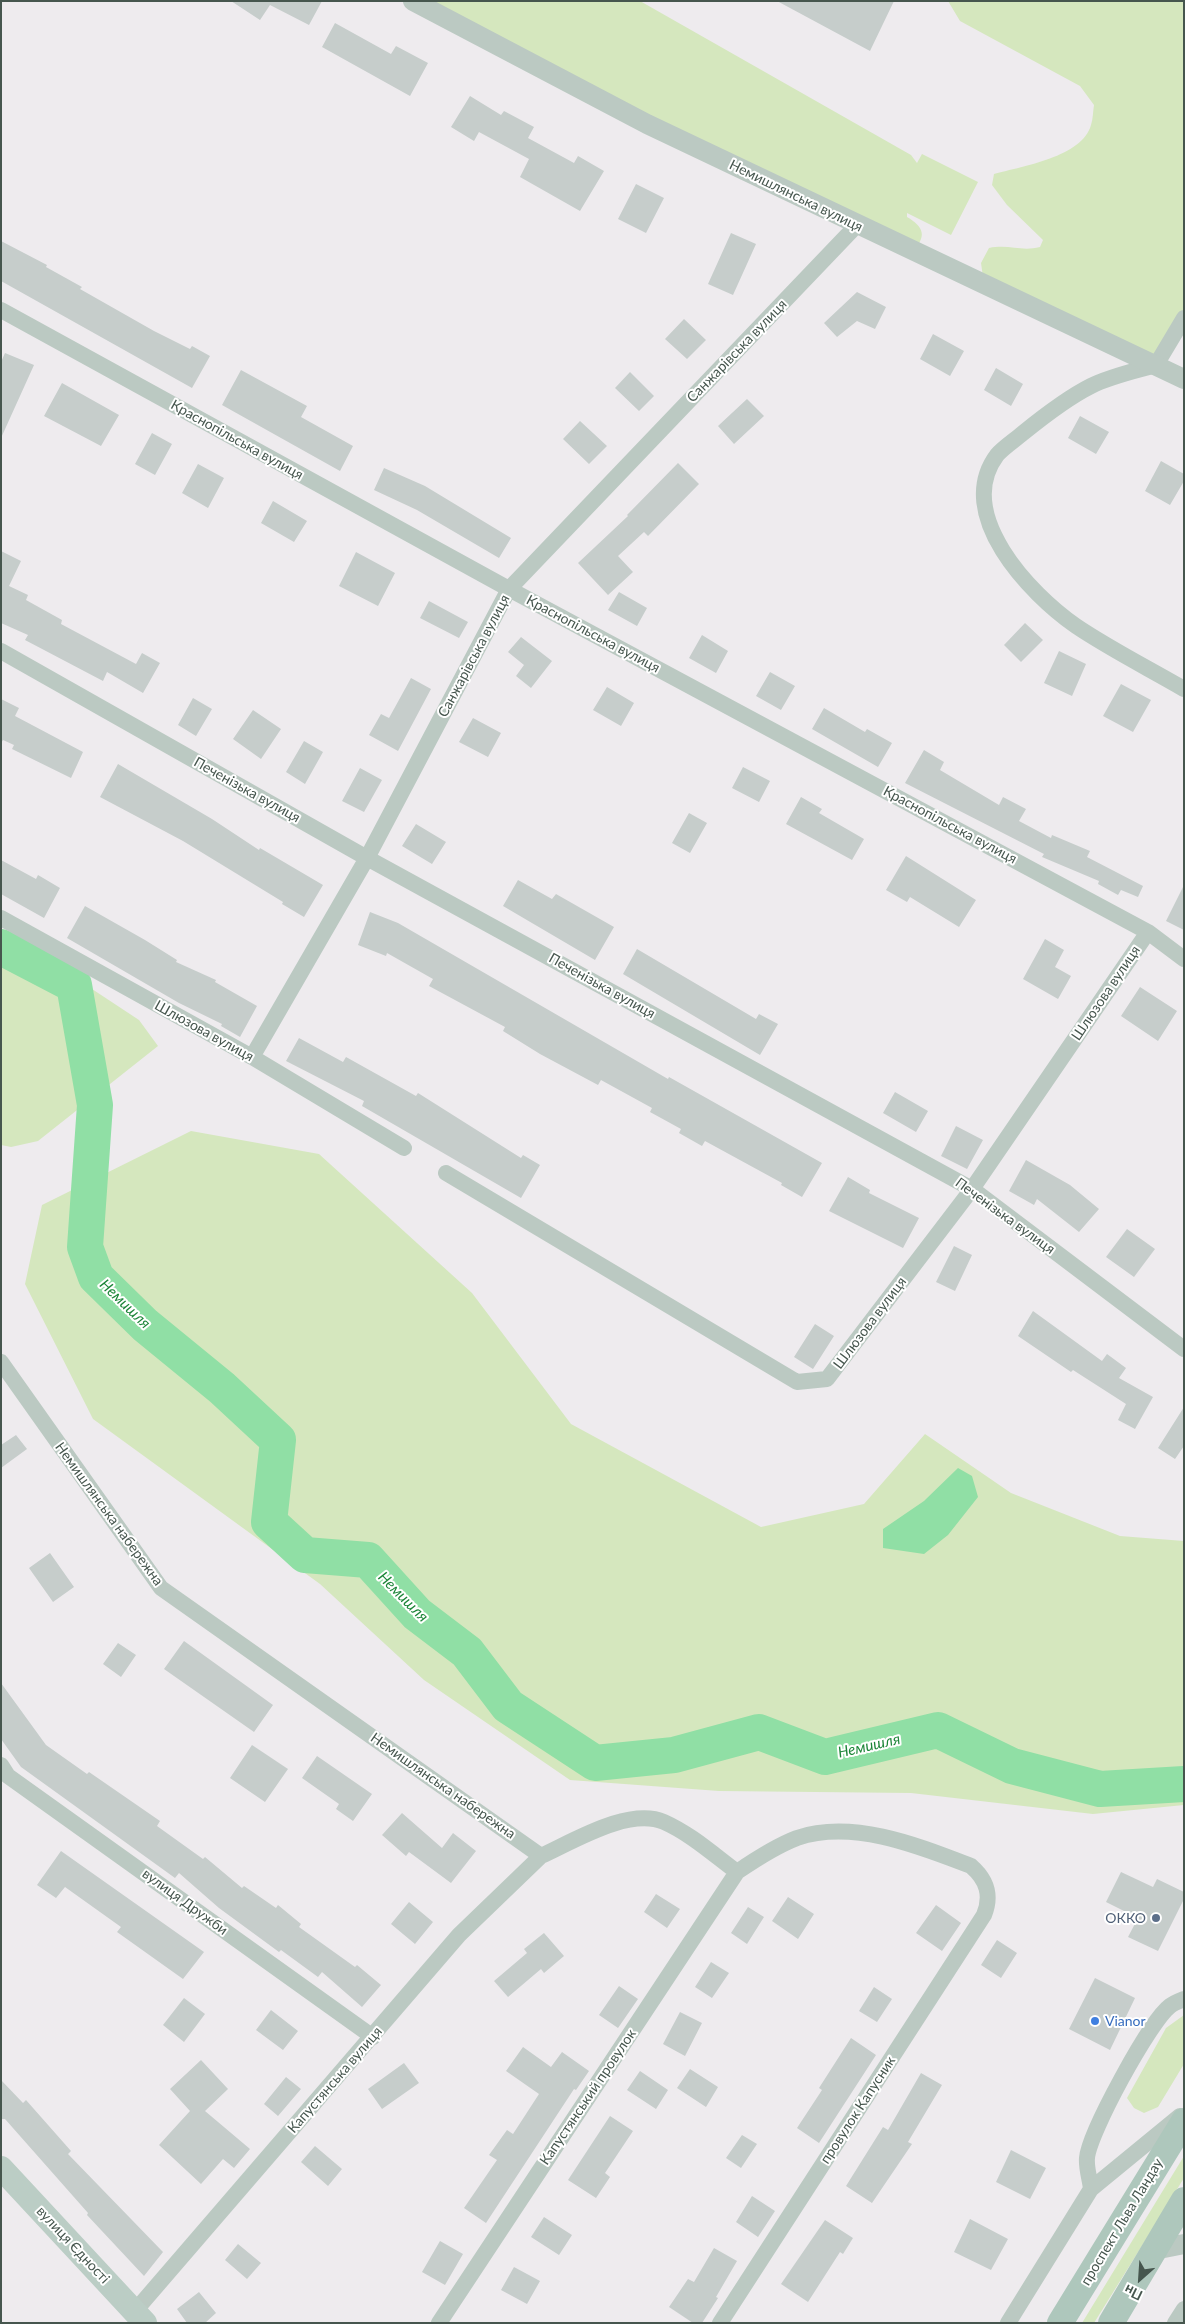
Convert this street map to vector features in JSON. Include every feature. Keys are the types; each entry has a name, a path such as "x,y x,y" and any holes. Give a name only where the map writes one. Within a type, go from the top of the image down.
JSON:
{"main road":[{"name":"проспект Льва Ландау","path":"1060,2323 1184,2121"},
{"name":"вулиця Єдності","path":"1,2168 140,2317"},
{"path":"1111,2323 1184,2200"}],"street":[{"name":"Немишлянська вулиця","path":"413,1 647,124 857,225 1156,364 1184,380"},
{"name":"Санжарівська вулиця","path":"252,1057 368,858 509,589 857,225"},
{"name":"Краснопільська вулиця","path":"1,310 509,589 1148,932 1184,958"},
{"path":"1184,318 1156,364 1092,385 1047,414 998,455 986,478 984,499 989,527 1012,564 1043,598 1076,626 1184,689"},
{"name":"Печенізька вулиця","path":"1,651 368,858 972,1189 1184,1348"},
{"name":"Шлюзова вулиця","path":"1,918 252,1057 404,1148"},
{"name":"Шлюзова вулиця","path":"446,1173 796,1382 828,1379 972,1189 1148,932"},
{"name":"Немишлянська набережна","path":"1,1362 161,1588 542,1856"},
{"name":"вулиця Дружби","path":"1,1765 8,1776 373,2037"},
{"path":"542,1856 625,1820 644,1818 663,1821 680,1830 738,1872"},
{"name":"провулок Капусник","path":"720,2323 984,1915 988,1894 980,1873 971,1866 884,1838 841,1831 798,1838 758,1857 738,1872"},
{"name":"Капустянська вулиця","path":"140,2317 459,1935 542,1856"},
{"name":"Капустянський провулок","path":"439,2323 738,1872"},
{"path":"1091,2189 1087,2159 1092,2136 1107,2105 1157,2021 1170,2007 1184,1999"},
{"path":"1008,2323 1091,2189 1184,2113"},
{"path":"1154,2250 1184,2244"},
{"path":"1175,2323 1184,2309"}],"shaded area":[{"path":"413,1 640,1 911,155 917,163 922,154 978,182 951,235 907,213 907,217 917,224 922,232 920,241 913,251"},
{"path":"948,1 1184,1 1184,318 1156,365 984,284 981,263 989,248 1040,247 1043,240 1007,205 992,185 994,174 1050,158 1076,145 1085,136 1091,125 1094,105 1080,86 960,21"},
{"path":"1,936 89,987 139,1020 158,1046 38,1141 11,1147 1,1145"},
{"path":"191,1131 319,1154 472,1293 571,1424 761,1527 864,1504 925,1434 1011,1493 1120,1536 1184,1541 1184,1805 1093,1814 911,1793 719,1791 570,1780 424,1680 320,1584 93,1419 25,1284 42,1205"},
{"path":"958,1468 972,1476 978,1497 948,1535 924,1554 883,1548 883,1529 924,1501"},
{"path":"1184,2015 1184,2064 1158,2107 1144,2113 1134,2108 1127,2098 1166,2028"},
{"path":"1184,2156 1184,2178 1094,2323 1082,2323"}],"building":[{"path":"231,1 322,1 309,25 270,5 260,20"},
{"path":"777,1 894,1 870,51"},
{"path":"335,23 391,54 396,46 428,63 410,96 322,47"},
{"path":"470,96 501,115 504,111 534,127 528,138 574,163 578,156 604,171 580,211 520,177 529,159 479,132 474,141 451,127"},
{"path":"636,184 664,198 646,233 618,219"},
{"path":"731,233 756,244 733,295 708,284"},
{"path":"1,241 47,265 46,267 82,287 80,289 154,331 190,349 192,346 210,356 192,388 1,281"},
{"path":"857,292 886,307 875,329 857,321 837,337 824,323"},
{"path":"684,319 706,340 687,359 665,339"},
{"path":"933,334 964,351 950,376 920,359"},
{"path":"5,353 34,365 1,438 1,362"},
{"path":"996,368 1023,384 1011,406 984,390"},
{"path":"241,370 307,406 301,417 353,446 340,471 222,405"},
{"path":"630,372 654,396 639,411 615,388"},
{"path":"62,383 119,415 101,446 44,416"},
{"path":"747,399 764,416 734,444 718,426"},
{"path":"1080,416 1109,432 1096,454 1068,438"},
{"path":"580,421 607,446 589,464 563,439"},
{"path":"152,433 172,444 155,475 135,464"},
{"path":"1161,461 1184,474 1184,481 1170,505 1145,491"},
{"path":"678,463 699,484 648,536 644,532 618,556 633,572 608,595 578,563 628,516"},
{"path":"198,464 224,478 208,508 182,493"},
{"path":"384,468 425,486 511,538 499,558 417,510 374,490"},
{"path":"273,501 307,521 294,542 261,523"},
{"path":"1,551 21,561 9,586 28,595 26,600 62,620 61,624 136,664 142,653 160,663 143,693 107,672 103,681 25,640 28,635 1,623"},
{"path":"356,552 395,573 378,606 339,586"},
{"path":"619,592 647,608 637,626 608,610"},
{"path":"429,601 468,622 459,638 420,618"},
{"path":"1025,623 1043,640 1021,662 1004,645"},
{"path":"702,635 728,651 716,673 689,658"},
{"path":"521,637 552,661 531,688 516,676 524,665 508,652"},
{"path":"1059,651 1086,664 1072,696 1044,683"},
{"path":"770,672 795,686 781,710 756,696"},
{"path":"411,678 431,689 398,751 369,735 381,714 389,718"},
{"path":"1121,684 1151,700 1133,732 1103,716"},
{"path":"607,687 634,703 621,726 593,710"},
{"path":"193,698 212,709 196,736 178,725"},
{"path":"1,699 19,708 15,716 83,752 71,778 12,749 14,745 3,740 1,743"},
{"path":"824,708 865,732 867,729 892,743 878,767 812,729"},
{"path":"253,710 281,729 261,759 233,739"},
{"path":"473,718 501,733 488,757 459,742"},
{"path":"304,741 323,752 305,784 286,772"},
{"path":"924,750 944,762 940,770 999,805 1003,797 1026,809 1019,821 1051,838 1052,835 1090,851 1087,857 1143,886 1138,897 1121,890 1118,895 1098,884 1099,881 1042,857 1044,854 905,783"},
{"path":"118,764 212,819 259,850 260,848 323,885 304,917 282,904 283,902 183,841 100,797"},
{"path":"743,767 770,781 759,802 732,788"},
{"path":"360,768 382,780 364,812 342,801"},
{"path":"801,797 822,809 819,813 864,839 852,860 786,824"},
{"path":"689,813 707,823 690,853 672,843"},
{"path":"416,824 446,842 432,864 402,846"},
{"path":"906,856 976,900 959,927 910,897 907,902 886,890"},
{"path":"1,860 36,879 38,875 60,888 44,918 1,894"},
{"path":"518,880 552,899 556,894 614,927 595,960 503,906"},
{"path":"1184,885 1184,930 1166,921"},
{"path":"85,906 145,940 177,960 176,962 216,980 215,982 257,1006 240,1037 221,1026 222,1024 179,1003 67,938"},
{"path":"370,912 398,923 668,1079 669,1077 822,1163 802,1197 781,1185 782,1183 705,1141 702,1146 679,1133 681,1129 650,1112 652,1108 601,1080 598,1085 540,1054 503,1031 505,1027 429,986 433,979 387,953 386,956 358,945"},
{"path":"1045,939 1064,950 1055,967 1071,976 1058,999 1023,979"},
{"path":"637,949 756,1019 759,1014 778,1024 760,1055 623,974"},
{"path":"1140,987 1177,1011 1158,1041 1121,1016"},
{"path":"299,1038 343,1062 346,1057 416,1096 418,1093 521,1158 523,1155 540,1165 521,1198 362,1106 364,1101 286,1061"},
{"path":"895,1092 928,1111 916,1132 883,1113"},
{"path":"956,1126 983,1140 967,1169 941,1156"},
{"path":"1026,1160 1070,1185 1099,1209 1079,1232 1037,1199 1034,1205 1009,1191"},
{"path":"848,1177 870,1190 869,1193 919,1218 903,1248 829,1211"},
{"path":"1127,1229 1155,1249 1134,1277 1106,1257"},
{"path":"954,1246 972,1255 955,1291 936,1282"},
{"path":"1033,1311 1102,1361 1107,1354 1126,1368 1119,1378 1153,1397 1135,1429 1118,1420 1126,1404 1073,1370 1071,1372 1018,1336"},
{"path":"815,1324 834,1336 813,1369 794,1357"},
{"path":"1184,1407 1184,1446 1175,1459 1158,1448"},
{"path":"16,1435 27,1449 1,1468 1,1445"},
{"path":"50,1553 74,1587 53,1602 29,1568"},
{"path":"184,1641 273,1705 254,1732 164,1669"},
{"path":"118,1643 136,1655 121,1677 103,1664"},
{"path":"1,1683 46,1745 160,1821 157,1826 203,1859 205,1857 242,1888 244,1886 276,1908 278,1905 301,1924 299,1927 355,1967 357,1965 381,1985 362,2007 322,1972 318,1977 281,1950 279,1952 219,1908 179,1873 175,1878 21,1767 1,1739"},
{"path":"252,1745 288,1769 265,1802 230,1778"},
{"path":"317,1756 372,1794 353,1821 336,1809 339,1804 302,1778"},
{"path":"402,1813 442,1848 453,1833 476,1851 451,1883 409,1852 406,1856 382,1835"},
{"path":"61,1851 204,1952 183,1979 117,1932 121,1927 65,1887 56,1898 37,1885"},
{"name":"ОККО","path":"1121,1872 1153,1887 1157,1879 1184,1892 1184,1899 1158,1951 1128,1937 1138,1918 1106,1902"},
{"path":"656,1894 680,1909 667,1928 644,1912"},
{"path":"788,1897 814,1914 798,1939 772,1921"},
{"path":"409,1902 433,1922 415,1944 391,1924"},
{"path":"936,1905 961,1923 942,1951 916,1933"},
{"path":"748,1907 764,1917 747,1944 731,1933"},
{"path":"544,1933 564,1956 544,1973 541,1969 508,1997 494,1981 527,1953 524,1949"},
{"path":"997,1940 1017,1953 1001,1978 981,1965"},
{"path":"711,1962 729,1973 712,1998 695,1987"},
{"path":"1095,1978 1135,1998 1110,2050 1069,2029"},
{"path":"619,1986 638,1999 618,2028 599,2015"},
{"path":"874,1987 892,1999 877,2022 859,2011"},
{"path":"184,1998 205,2014 184,2042 163,2025"},
{"path":"271,2010 298,2031 283,2050 256,2030"},
{"path":"680,2012 702,2023 685,2056 663,2044"},
{"path":"851,2038 876,2055 819,2143 797,2128 822,2090 819,2088"},
{"path":"523,2047 551,2067 562,2052 589,2071 576,2090 574,2089 486,2223 464,2208 497,2160 489,2155 507,2130 513,2134 539,2094 506,2071"},
{"path":"201,2060 228,2089 205,2111 250,2149 234,2168 223,2159 201,2184 159,2145 190,2111 170,2089"},
{"path":"404,2063 419,2083 382,2109 368,2089"},
{"path":"690,2069 718,2087 706,2107 677,2088"},
{"path":"640,2071 668,2090 656,2109 627,2090"},
{"path":"921,2073 942,2085 908,2142 912,2144 872,2203 846,2186 883,2127 888,2130"},
{"path":"286,2077 301,2089 278,2116 264,2104"},
{"path":"1,2080 23,2103 26,2100 71,2151 68,2154 163,2252 144,2276 87,2215 88,2213 5,2119 1,2119"},
{"path":"610,2116 633,2131 605,2173 610,2177 596,2198 568,2180"},
{"path":"742,2135 757,2144 741,2168 726,2158"},
{"path":"315,2146 342,2169 328,2186 301,2162"},
{"path":"1011,2150 1046,2168 1030,2199 996,2182"},
{"path":"752,2196 775,2211 758,2237 736,2222"},
{"path":"544,2217 572,2235 559,2255 531,2237"},
{"path":"970,2219 1008,2239 991,2270 954,2252"},
{"path":"825,2220 853,2238 843,2254 840,2252 808,2302 781,2284"},
{"path":"440,2241 463,2254 445,2285 422,2272"},
{"path":"238,2244 261,2263 247,2279 225,2260"},
{"path":"714,2248 737,2261 716,2297 718,2298 702,2323 693,2323 669,2307 688,2279 694,2282"},
{"path":"514,2267 540,2281 527,2304 501,2290"},
{"path":"199,2292 216,2313 205,2323 187,2323 177,2309"}],"waterway":[{"name":"Немишля","path":"1,947 74,985 95,1105 85,1247 96,1277 145,1325 222,1388 278,1440 269,1522 305,1555 368,1560 417,1614 467,1652 508,1706 595,1763 674,1755 759,1732 825,1757 938,1730 1012,1766 1100,1789 1184,1784"}],"place":[{"name":"ОККО","path":"1156,1918"},
{"name":"Vianor","path":"1095,2021"}]}
